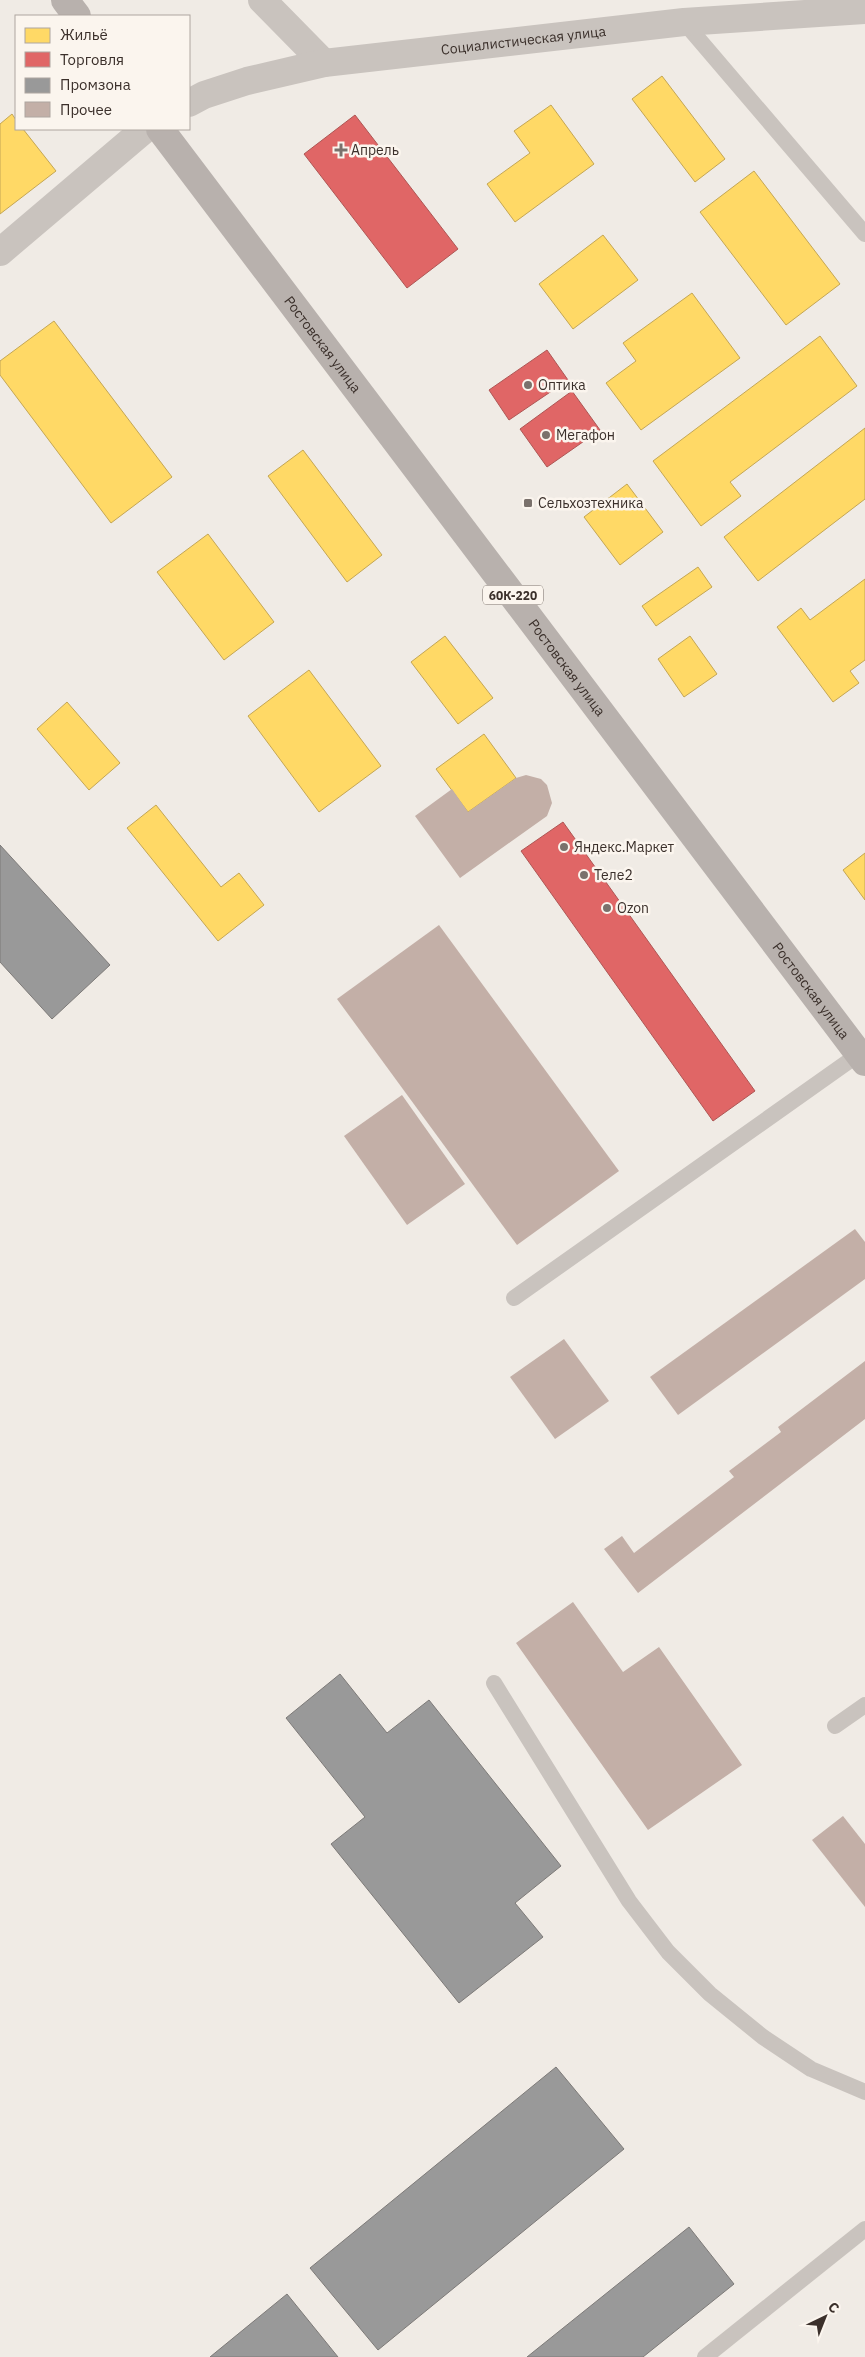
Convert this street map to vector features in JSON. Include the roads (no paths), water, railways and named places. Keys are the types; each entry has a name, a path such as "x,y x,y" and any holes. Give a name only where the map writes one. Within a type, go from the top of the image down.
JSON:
{"main road":[{"path":"65,0 76,15"},
{"name":"Ростовская улица","path":"161,130 862,1058"}],"street":[{"path":"262,0 324,63"},
{"name":"Социалистическая улица","path":"190,102 204,95 248,81 324,63 684,22 865,10"},
{"path":"0,252 144,130"}],"lane":[{"path":"684,22 865,234"},
{"path":"514,1298 862,1058"},
{"path":"494,1683 629,1901 668,1952 710,1994 763,2037 811,2069 865,2092"},
{"path":"835,1726 865,1705"},
{"path":"705,2357 865,2229"}],"place":[{"name":"Апрель","path":"341,150"},
{"name":"Оптика","path":"528,385"},
{"name":"Мегафон","path":"546,435"},
{"name":"Сельхозтехника","path":"528,503"},
{"name":"Яндекс.Маркет","path":"564,847"},
{"name":"Теле2","path":"584,875"},
{"name":"Ozon","path":"607,908"}]}
